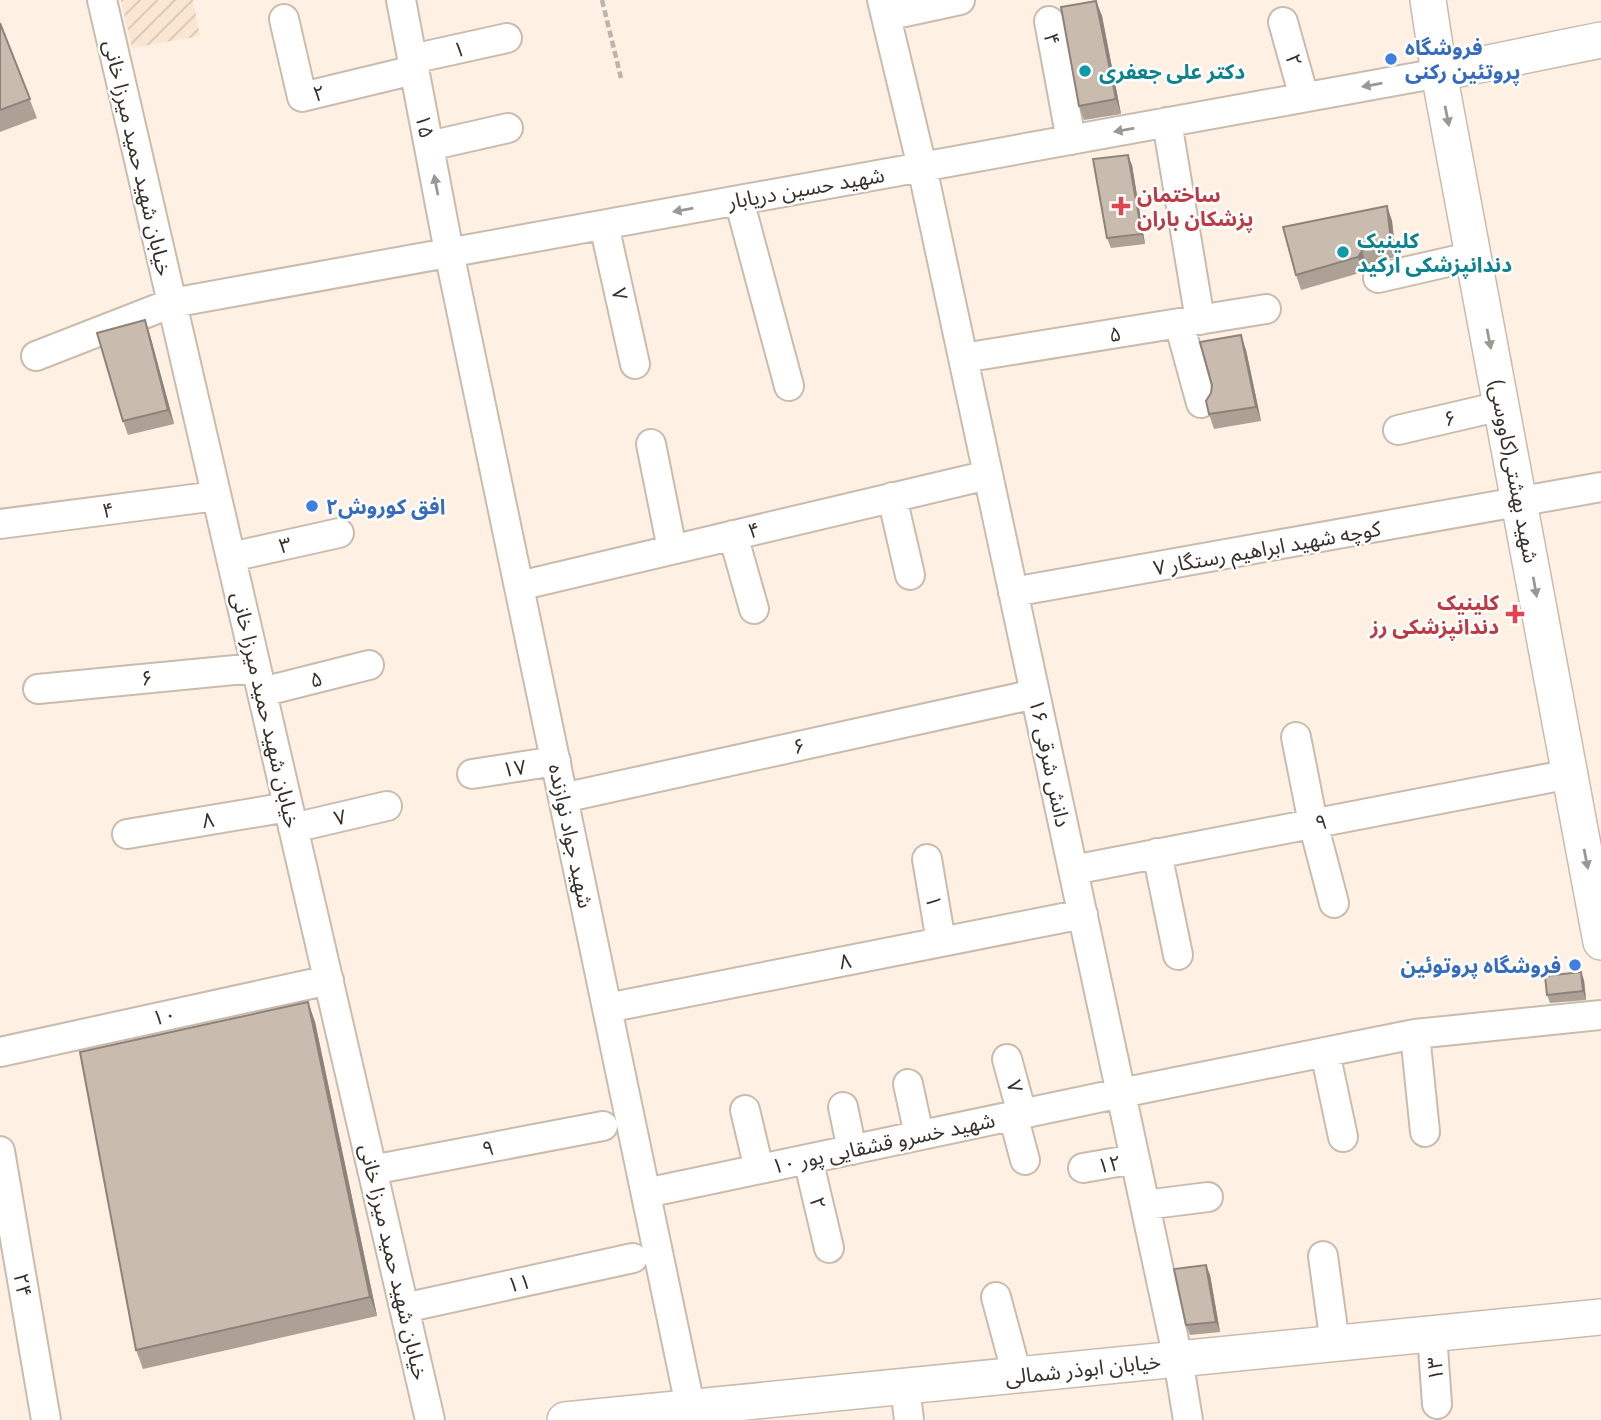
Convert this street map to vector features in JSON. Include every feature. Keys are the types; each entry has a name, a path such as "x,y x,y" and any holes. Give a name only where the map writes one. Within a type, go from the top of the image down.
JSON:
{"street":[{"name":"خیابان شهید حمید میرزا خانی","path":"102,0 430,1420"},
{"name":"۱۵","path":"401,0 449,252"},
{"path":"884,8 960,0"},
{"name":"شهید بهشتی(کاووسی)","path":"1429,0 1439,73 1570,774 1589,812 1601,942"},
{"name":"دانش شرقی ۱۶","path":"884,8 922,167 1083,914 1178,1359 1188,1420"},
{"name":"۲","path":"284,19 302,97 413,65"},
{"name":"۴","path":"1049,21 1071,140"},
{"name":"۲","path":"1283,22 1304,97"},
{"name":"۱","path":"413,65 507,38"},
{"path":"1439,73 1601,40"},
{"name":"شهید حسین دریابار","path":"172,303 1439,73"},
{"path":"1167,122 1189,322 1201,403"},
{"path":"429,146 508,128"},
{"path":"739,200 789,386"},
{"name":"۷","path":"604,225 635,365"},
{"name":"شهید جواد نوازنده","path":"449,252 692,1414"},
{"path":"1378,278 1474,256"},
{"path":"36,356 172,303"},
{"name":"۵","path":"963,358 1266,309"},
{"name":"۶","path":"1398,430 1502,405"},
{"path":"651,444 673,550"},
{"name":"۴","path":"519,586 988,475"},
{"name":"کوچه شهید ابراهیم رستگار ۷","path":"1013,592 1601,487"},
{"name":"۴","path":"0,524 216,496"},
{"path":"892,497 910,575"},
{"name":"۳","path":"231,557 339,533"},
{"path":"733,535 754,610"},
{"name":"۵","path":"259,680 369,665"},
{"name":"۶","path":"38,689 259,680"},
{"name":"۶","path":"563,798 1035,694"},
{"path":"1296,737 1313,823 1334,902"},
{"name":"۱۷","path":"472,775 556,761"},
{"name":"۹","path":"1073,870 1570,774"},
{"name":"۷","path":"291,817 387,806"},
{"name":"۸","path":"127,834 291,817"},
{"path":"1157,853 1178,955"},
{"name":"۱","path":"927,859 941,942"},
{"name":"۸","path":"607,1009 1083,914"},
{"name":"۱۰","path":"0,1052 329,980"},
{"name":"شهید خسرو قشقایی پور ۱۰","path":"646,1193 1415,1034 1601,1015"},
{"path":"1415,1034 1425,1132"},
{"path":"1325,1052 1343,1137"},
{"name":"۷","path":"1007,1059 1017,1115"},
{"path":"908,1084 919,1135"},
{"path":"843,1107 852,1150"},
{"path":"745,1110 759,1169"},
{"path":"1017,1115 1025,1160"},
{"name":"۹","path":"372,1170 603,1126"},
{"name":"۲۴","path":"0,1151 46,1420"},
{"name":"۲","path":"808,1159 829,1248"},
{"name":"۱۲","path":"1083,1168 1135,1159"},
{"path":"1145,1205 1208,1197"},
{"path":"1323,1256 1335,1343"},
{"name":"۱۱","path":"404,1308 633,1258"},
{"path":"996,1297 1017,1375"},
{"name":"خیابان ابوذر شمالی","path":"565,1420 907,1403 1017,1375 1601,1317"},
{"name":"۱۳","path":"1432,1334 1437,1404"}],"path":[{"path":"602,0 621,78"}],"shaded area":[{"path":"121,0 193,0 200,36 132,48"}],"building":[{"path":"1096,1 1116,99 1079,106 1061,7"},
{"path":"0,23 30,99 0,110"},
{"name":"ساختمان پزشکان باران","path":"1128,155 1142,234 1107,238 1093,159"},
{"path":"1387,206 1391,242 1368,247 1358,257 1296,275 1283,227"},
{"path":"145,320 168,410 123,421 97,333"},
{"path":"1241,335 1256,407 1209,414 1206,401 1212,385 1200,342"},
{"path":"1581,972 1583,991 1547,995 1545,976"},
{"path":"308,1002 370,1297 136,1350 80,1052"},
{"path":"1206,1265 1216,1322 1186,1325 1174,1269"}],"place":[{"name":"فروشگاه پروتئین رکنی","path":"1391,59"},
{"name":"دکتر علی جعفری","path":"1085,71"},
{"name":"ساختمان پزشکان باران","path":"1121,206"},
{"name":"کلینیک دندانپزشکی ارکید","path":"1343,252"},
{"name":"افق کوروش۲","path":"312,506"},
{"name":"کلینیک دندانپزشکی رز","path":"1515,614"},
{"name":"فروشگاه پروتوئین","path":"1575,965"}]}
